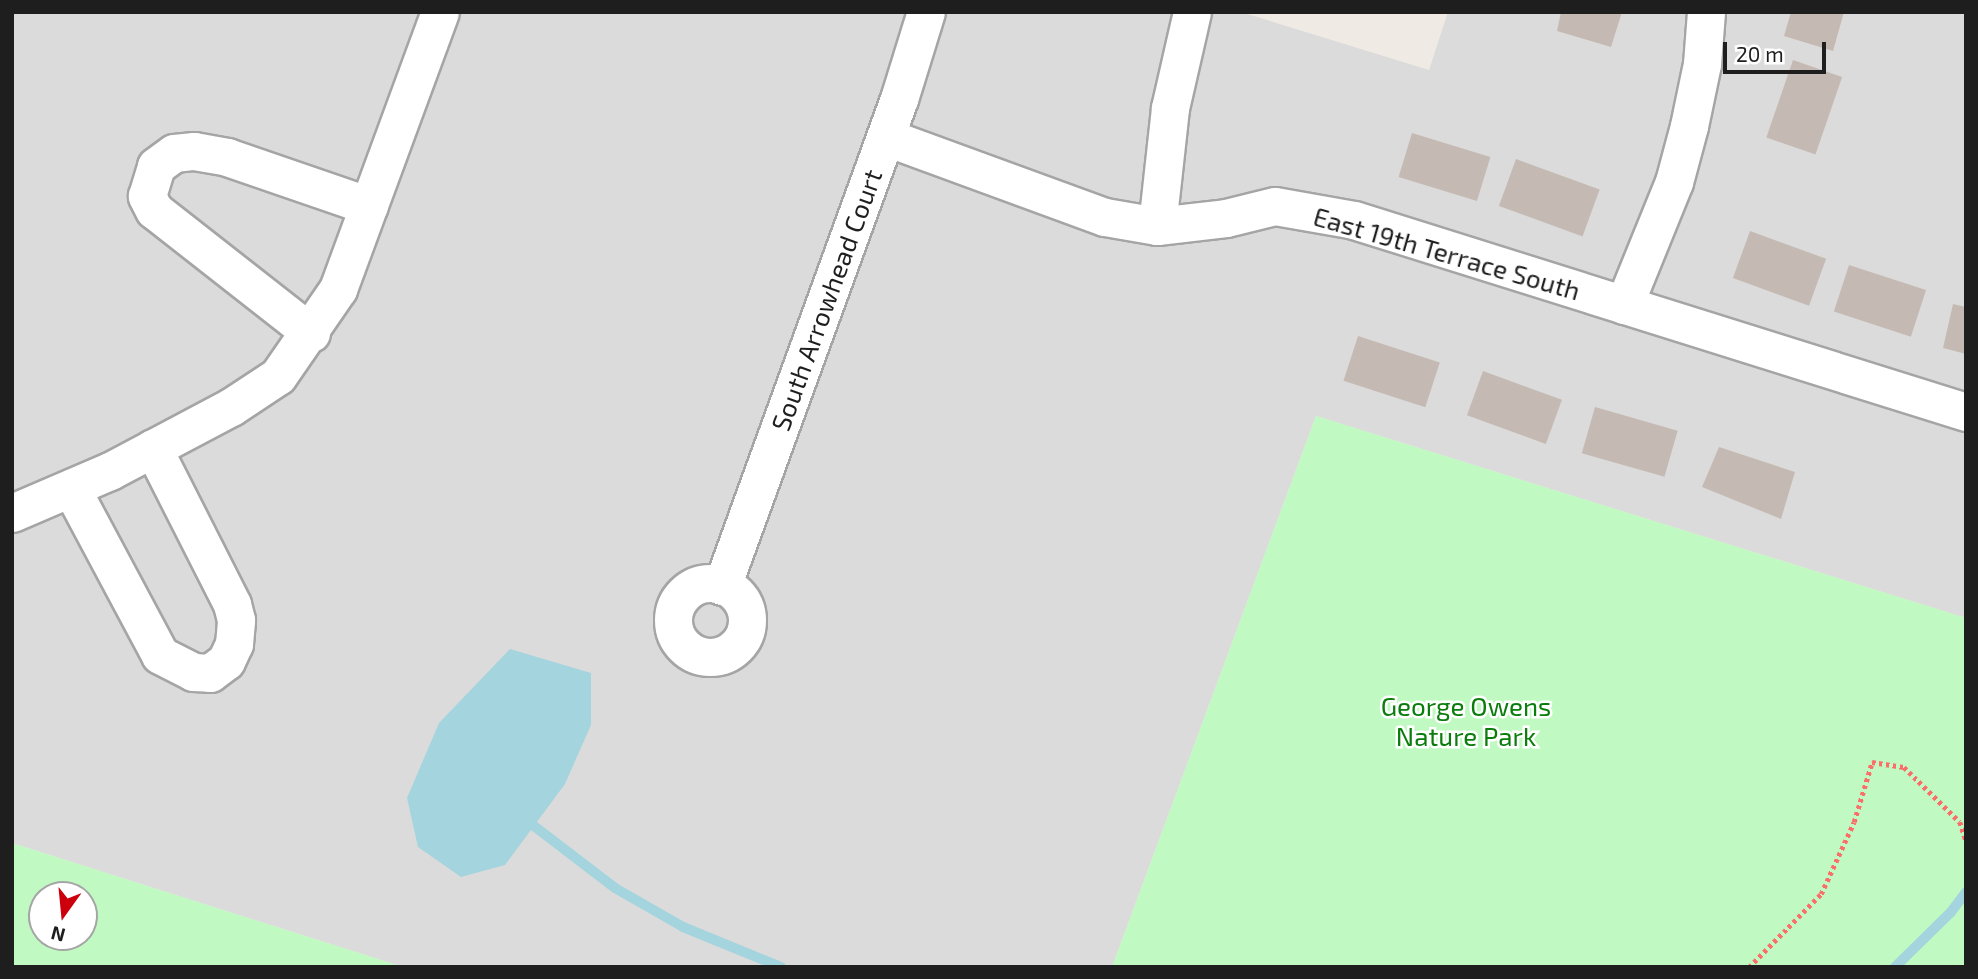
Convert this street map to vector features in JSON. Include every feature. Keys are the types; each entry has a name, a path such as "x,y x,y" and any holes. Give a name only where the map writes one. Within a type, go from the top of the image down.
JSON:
{"street":[{"path":"12,513 153,448 231,407 278,376 311,333 338,289 440,12"},
{"name":"South Arrowhead Court","path":"722,586 886,137 926,12"},
{"path":"1157,226 1170,108 1192,12"},
{"path":"1624,305 1674,182 1702,64 1706,12"},
{"name":"East 19th Terrace South","path":"886,137 1105,217 1157,226 1226,218 1275,206 1354,220 1966,412"},
{"path":"311,333 153,210 147,196 156,166 174,153 194,151 227,157 369,206"},
{"path":"71,488 160,655 184,668 210,673 226,661 234,643 236,620 232,604 153,448"}],"path":[{"path":"1749,967 1821,894 1854,822 1872,762 1904,767 1960,822 1966,840"}],"shaded area":[{"path":"12,12 1241,12 1429,70 1448,12 1966,12 1966,618 1316,416 1112,967 403,967 12,843"}],"green space":[{"name":"George Owens Nature Park","path":"1316,416 1966,618 1966,967 1112,967"},
{"path":"12,843 403,967 12,967"}],"water":[{"path":"510,649 591,673 591,725 565,784 505,865 461,877 418,847 407,798 439,723"}],"building":[{"path":"1561,12 1622,12 1611,47 1557,31"},
{"path":"1791,12 1844,12 1833,51 1784,36"},
{"path":"1793,60 1842,77 1815,154 1766,138"},
{"path":"1412,133 1490,157 1477,201 1399,177"},
{"path":"1516,159 1600,189 1583,236 1499,206"},
{"path":"1750,231 1826,259 1809,306 1733,278"},
{"path":"1849,265 1926,290 1911,337 1834,312"},
{"path":"1953,304 1966,307 1966,354 1943,348"},
{"path":"1358,336 1440,363 1425,407 1343,381"},
{"path":"1483,371 1562,400 1546,444 1467,415"},
{"path":"1595,407 1678,431 1664,477 1582,453"},
{"path":"1719,447 1795,472 1781,519 1702,487"}],"waterway":[{"path":"534,826 615,888 683,927 781,967"},
{"path":"1895,967 1951,912 1966,892"}]}
